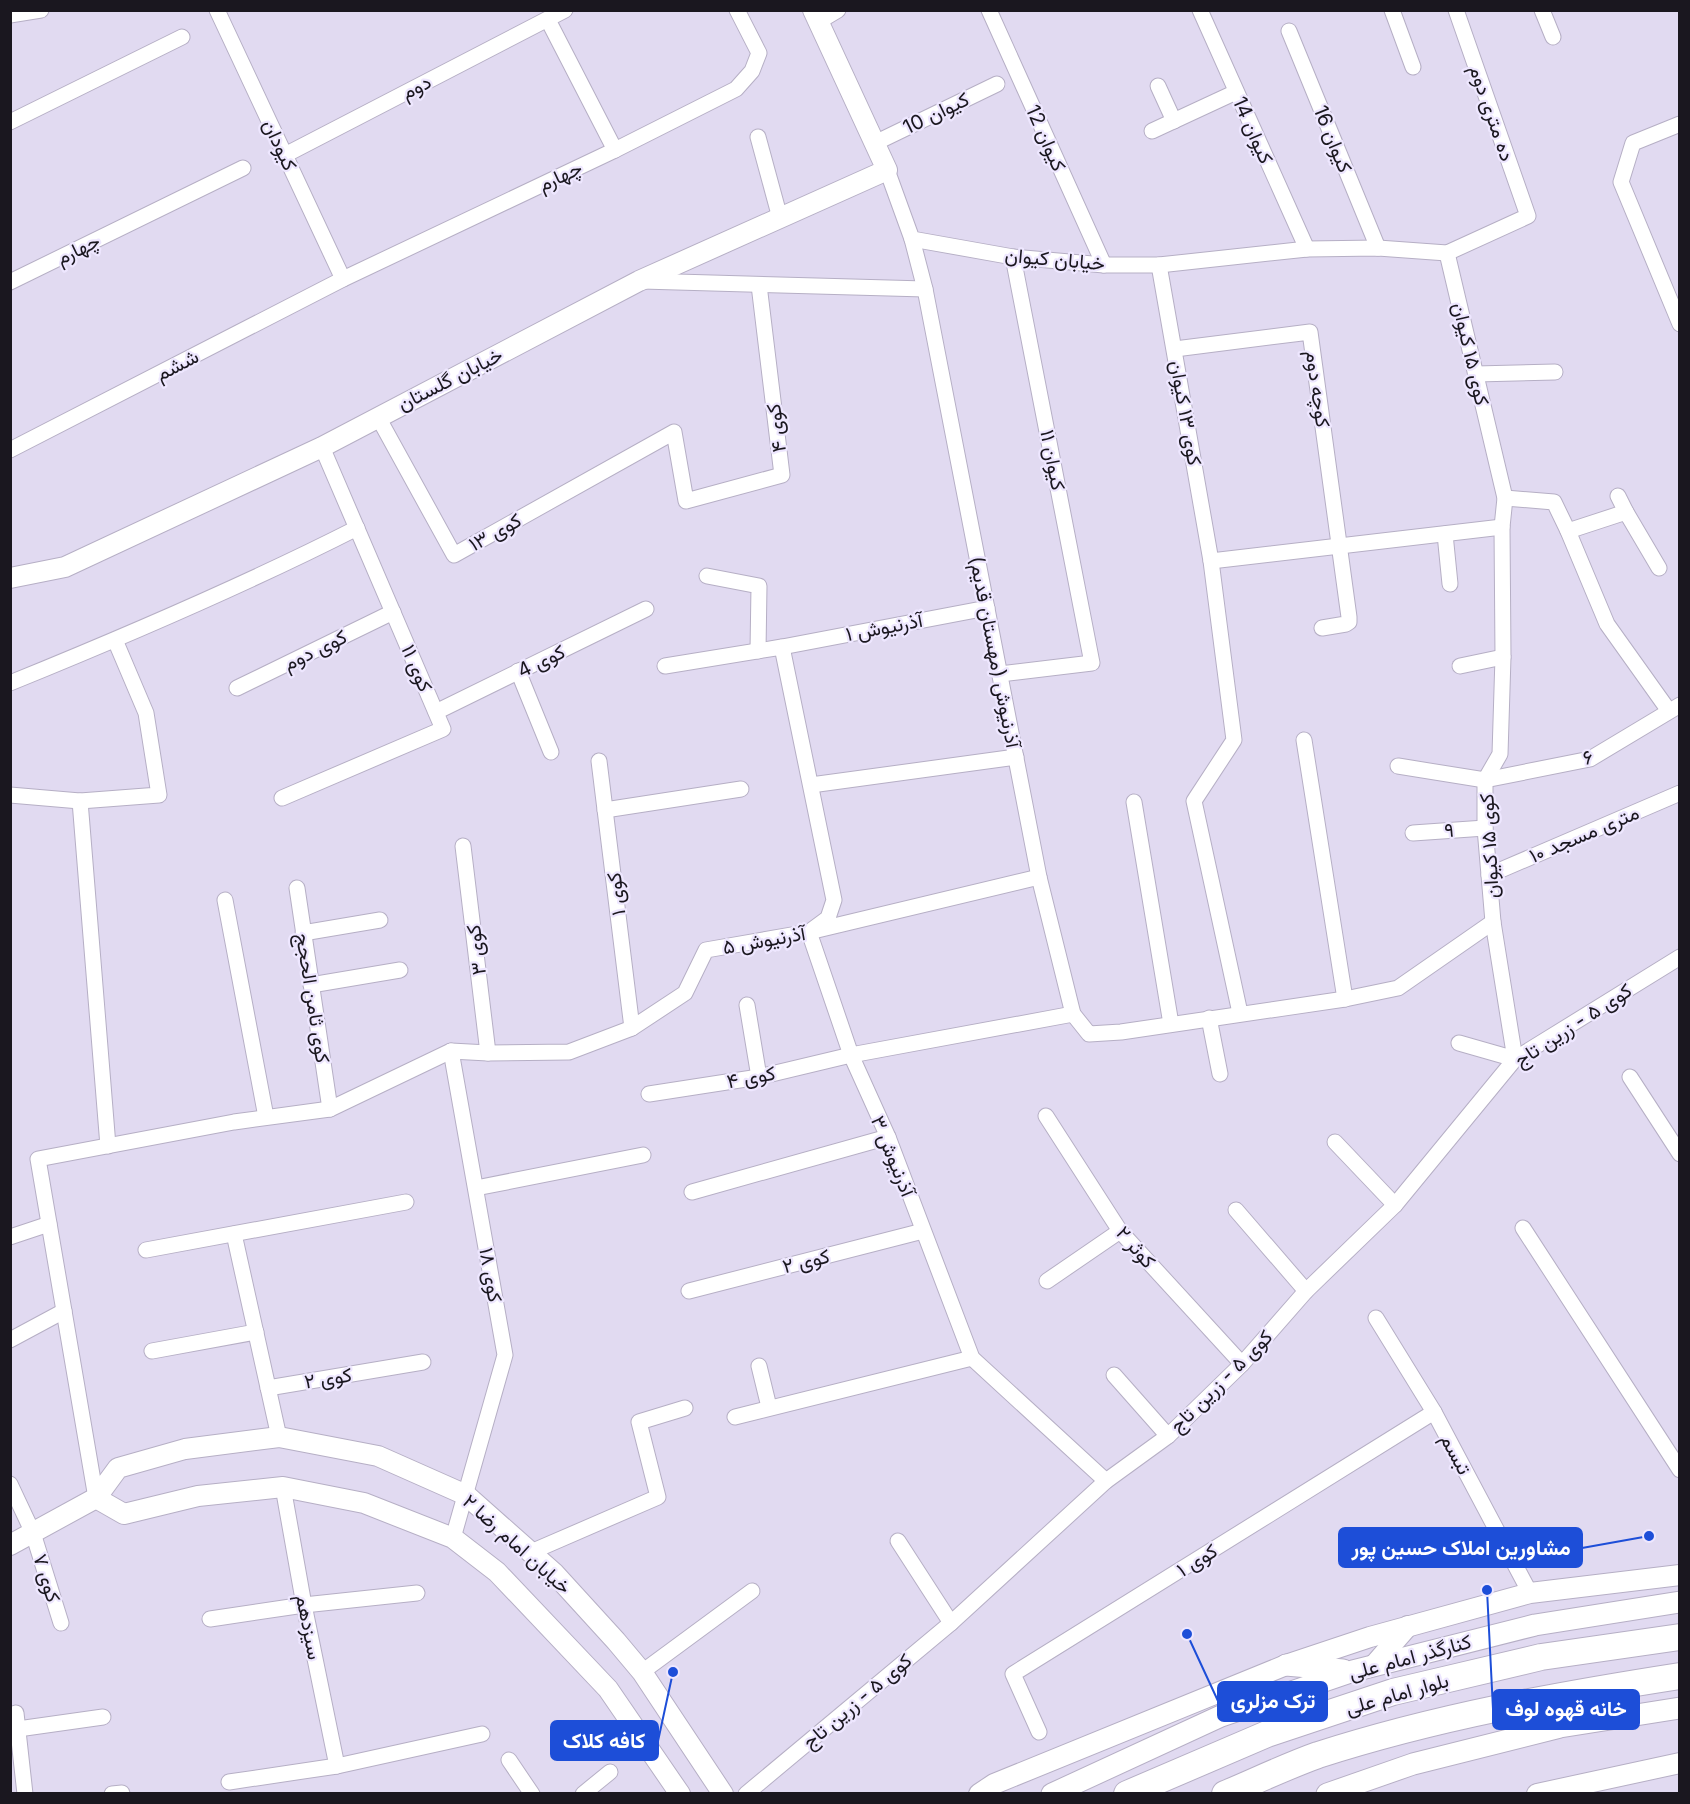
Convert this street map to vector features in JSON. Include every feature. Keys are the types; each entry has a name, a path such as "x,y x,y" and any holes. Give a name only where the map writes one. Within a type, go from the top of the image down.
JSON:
{"highway":[{"name":"بلوار امام علی","path":"1127,1794 1267,1734 1393,1692 1542,1657 1680,1636"},
{"name":"بلوار امام علی","path":"1225,1794 1317,1756 1403,1730 1551,1696 1680,1676"}],"main road":[{"name":"کنارگذر امام علی","path":"1052,1794 1221,1716 1375,1664 1535,1625 1680,1602"},
{"path":"1286,1665 1353,1671"},
{"path":"1327,1794 1364,1788 1413,1764 1560,1727 1680,1708"}],"street":[{"path":"10,15 41,10"},
{"name":"کیودان","path":"217,10 343,279"},
{"name":"دوم","path":"285,155 565,10"},
{"name":"چهارم","path":"343,279 615,150 736,89 752,71 759,53 737,10"},
{"path":"838,10 815,16 887,170 912,239"},
{"name":"کیوان 12","path":"989,10 1104,265"},
{"name":"کیوان 14","path":"1200,10 1306,249"},
{"path":"1392,10 1413,67"},
{"name":"ده متری دوم","path":"1447,253 1528,216 1456,10"},
{"path":"1542,10 1553,37"},
{"path":"548,20 615,150"},
{"name":"کیوان 16","path":"1289,31 1378,248"},
{"path":"10,122 182,37"},
{"name":"کیوان 10","path":"874,143 998,84"},
{"path":"1158,86 1174,121"},
{"path":"1152,131 1236,92"},
{"path":"1680,124 1633,143 1621,182 1673,292 1680,324"},
{"path":"758,137 780,218"},
{"name":"چهارم","path":"10,282 243,168"},
{"name":"خیابان گلستان","path":"10,578 65,567 322,447 639,281 887,170"},
{"name":"خیابان کیوان","path":"912,239 1013,257 1104,265 1159,265 1306,249 1378,248 1447,253"},
{"name":"آذرنیوش (مهستان قدیم)","path":"912,239 925,289 1039,877 1073,1014"},
{"name":"کوی ۱۵ کیوان","path":"1447,253 1504,498 1500,754 1485,780 1485,828 1493,922 1515,1059"},
{"name":"کیوان ۱۱","path":"1000,675 1092,663 1013,257"},
{"name":"کوی ۱۳ کیوان","path":"1159,265 1211,561 1234,740 1194,801 1240,1013"},
{"name":"ششم","path":"10,450 343,279"},
{"path":"639,281 925,289"},
{"name":"کوی ۴","path":"674,432 686,501 782,475 759,285"},
{"name":"کوچه دوم","path":"1175,350 1310,332 1340,546"},
{"path":"1476,374 1555,372"},
{"name":"کوی ۱۳","path":"378,417 454,555 674,432"},
{"name":"کوی ۱۱","path":"282,798 443,729 322,447"},
{"path":"1618,496 1659,568"},
{"path":"1504,498 1554,502 1607,624 1674,708"},
{"path":"1568,531 1626,512"},
{"path":"1211,561 1502,527"},
{"path":"10,683 115,640 319,548 357,528"},
{"path":"1446,534 1450,584"},
{"path":"1322,628 1348,622 1340,546"},
{"path":"707,576 759,586 758,651"},
{"name":"آذرنیوش ۱","path":"664,666 758,651 987,608"},
{"name":"کوی 4","path":"436,712 646,609"},
{"name":"کوی دوم","path":"237,688 393,612"},
{"path":"10,795 80,801 159,795 146,713 115,640"},
{"path":"782,646 834,900 828,918 809,932"},
{"path":"1460,666 1503,657"},
{"path":"519,672 551,752"},
{"name":"۶","path":"1485,780 1590,759 1674,708"},
{"path":"1304,740 1345,999"},
{"path":"811,785 1016,757"},
{"name":"کوی ۱","path":"599,761 632,1028"},
{"path":"1398,766 1485,780"},
{"path":"605,810 741,789"},
{"name":"۱۰ متری مسجد","path":"1489,874 1680,793"},
{"path":"80,801 108,1146"},
{"path":"1134,802 1171,1024"},
{"name":"۹","path":"1413,832 1485,828"},
{"name":"کوی ۳","path":"463,846 488,1053"},
{"name":"آذرنیوش ۵","path":"451,1051 568,1052 632,1028 685,993 706,950 809,932 1039,877"},
{"name":"کوی ثامن الحجج","path":"297,888 330,1109"},
{"path":"225,900 266,1117"},
{"path":"303,933 380,920"},
{"path":"851,1055 1073,1014 1089,1034 1121,1032 1345,999 1398,988 1493,922"},
{"name":"آذرنیوش ۳","path":"809,932 851,1055 888,1137 972,1358 1106,1481"},
{"name":"کوی ۵ - زرین تاج","path":"746,1794 951,1623 1106,1481 1168,1436 1242,1364 1306,1291 1395,1205 1515,1059 1680,957"},
{"path":"311,985 400,970"},
{"path":"747,1005 759,1077"},
{"path":"1209,1018 1220,1074"},
{"path":"1459,1043 1515,1059"},
{"path":"96,1498 38,1159 266,1117 330,1109 451,1051"},
{"name":"کوی ۱۸","path":"451,1051 505,1355 453,1538"},
{"name":"کوی ۴","path":"650,1094 759,1077 851,1055"},
{"path":"1629,1077 1680,1154"},
{"name":"کوثر ۲","path":"1046,1116 1120,1231 1242,1364"},
{"path":"692,1192 888,1137"},
{"path":"1335,1142 1395,1205"},
{"path":"476,1188 643,1155"},
{"path":"146,1250 406,1202"},
{"path":"1236,1210 1306,1291"},
{"path":"10,1237 50,1224"},
{"path":"1523,1228 1680,1470"},
{"path":"1047,1281 1120,1231"},
{"name":"کوی ۲","path":"689,1291 923,1232"},
{"path":"234,1234 279,1437"},
{"path":"10,1340 64,1311"},
{"name":"تبسم","path":"1376,1318 1434,1412 1530,1593"},
{"path":"152,1351 256,1332"},
{"path":"735,1416 972,1358"},
{"name":"کوی ۲","path":"268,1388 423,1362"},
{"path":"759,1366 769,1407"},
{"path":"1114,1376 1168,1436"},
{"path":"531,1552 658,1497 639,1422 685,1408"},
{"name":"کوی ۱","path":"1039,1732 1014,1674 1434,1412"},
{"name":"خیابان امام رضا ۲","path":"10,1545 96,1498 118,1468 185,1449 279,1437 378,1456 466,1495 554,1573 642,1672 723,1794"},
{"name":"کوی ۷","path":"10,1484 33,1533 61,1623"},
{"name":"خیابان امام رضا ۲","path":"96,1498 124,1514 198,1496 283,1487 364,1503 453,1538 497,1572 608,1689 680,1794"},
{"name":"سیزدهم","path":"283,1487 304,1605 337,1766"},
{"path":"898,1541 951,1623"},
{"path":"979,1794 994,1784 1286,1665 1370,1636 1530,1593 1680,1575"},
{"path":"642,1672 752,1592"},
{"path":"210,1619 304,1605 417,1593"},
{"path":"1375,1664 1408,1626"},
{"path":"16,1713 26,1794"},
{"path":"18,1729 103,1717"},
{"path":"229,1782 337,1766 482,1734"},
{"path":"509,1760 532,1794"},
{"path":"1537,1794 1680,1763"},
{"path":"583,1794 610,1772"},
{"path":"112,1794 122,1793"}],"place":[{"name":"مشاورین املاک حسین پور","path":"1649,1536"},
{"name":"خانه قهوه لوف","path":"1487,1590"},
{"name":"ترک مزلری","path":"1187,1634"},
{"name":"کافه کلاک","path":"673,1672"}]}
